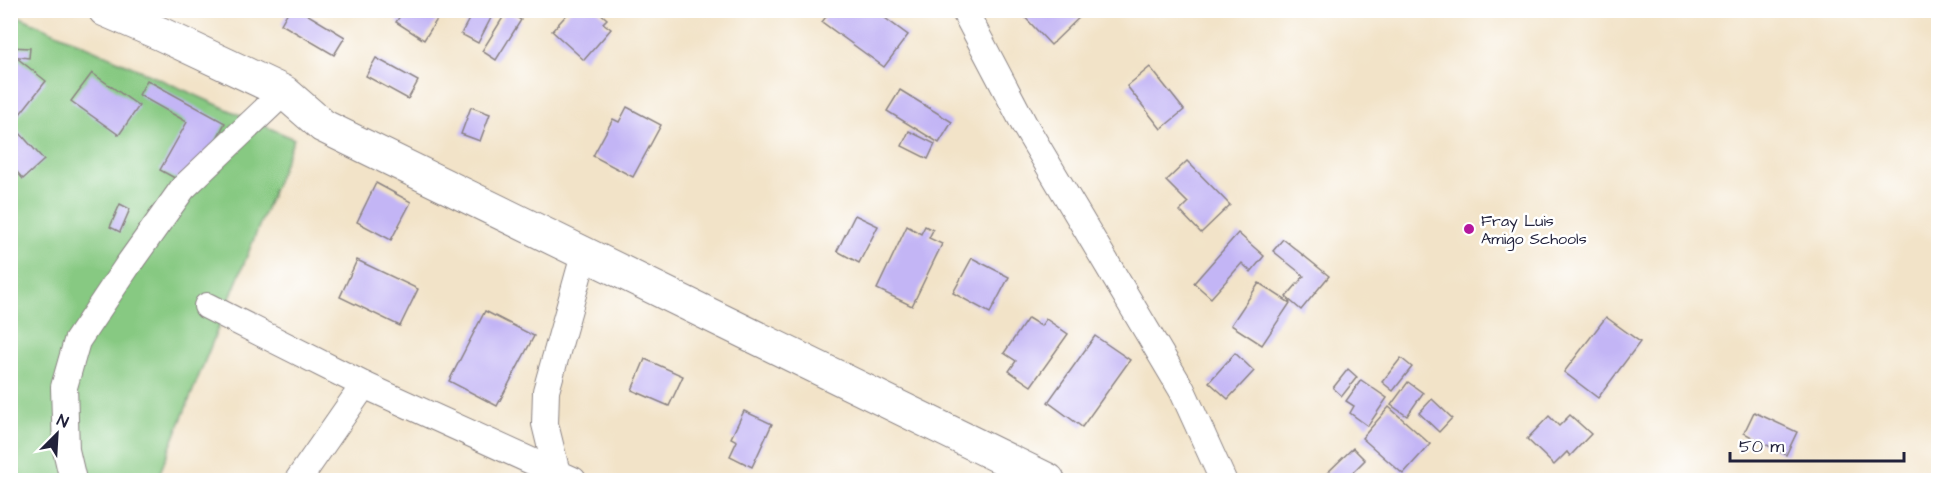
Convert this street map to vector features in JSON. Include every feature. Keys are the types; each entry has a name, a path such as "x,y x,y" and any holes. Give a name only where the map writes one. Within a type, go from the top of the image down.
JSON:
{"street":[{"path":"105,10 150,18 284,92 323,126 1048,480"},
{"path":"964,10 1025,126 1182,390 1223,480"},
{"path":"73,480 66,450 64,387 77,341 183,188 284,92"},
{"path":"323,126 341,121 733,313 747,334"},
{"path":"565,477 545,423 546,391 584,255"},
{"path":"207,306 364,385 565,477"},
{"path":"298,480 364,385"}],"green space":[{"path":"10,16 18,16 294,139 157,480 11,480"}],"building":[{"path":"289,10 300,10 345,37 334,55 281,24"},
{"path":"404,10 443,10 424,40 396,22"},
{"path":"474,10 482,10 492,16 478,43 461,34"},
{"path":"571,10 597,10 607,19 603,23 611,29 584,60 552,31"},
{"path":"831,10 874,10 908,35 884,67 822,22"},
{"path":"1018,10 1087,10 1051,45"},
{"path":"507,11 521,20 496,60 482,51"},
{"path":"10,47 30,48 29,58 10,56"},
{"path":"17,58 46,81 16,119 10,114 10,67"},
{"path":"376,58 418,81 408,99 366,76"},
{"path":"1150,67 1184,110 1161,129 1127,86"},
{"path":"92,73 139,106 119,135 71,101"},
{"path":"147,80 225,123 191,187 160,170 187,122 139,95"},
{"path":"900,90 952,122 939,143 887,111"},
{"path":"471,107 490,114 480,141 461,134"},
{"path":"627,107 661,125 633,177 593,156 613,119 619,122"},
{"path":"10,122 44,160 23,179 10,164"},
{"path":"909,131 935,144 928,159 902,146"},
{"path":"1187,161 1230,205 1201,233 1180,211 1188,203 1166,181"},
{"path":"376,183 411,202 391,240 357,222"},
{"path":"120,204 130,209 120,232 110,227"},
{"path":"855,215 878,226 859,263 837,251"},
{"path":"907,226 921,234 925,226 933,230 929,238 942,244 912,306 877,289"},
{"path":"1238,233 1264,256 1251,272 1242,263 1211,298 1194,283"},
{"path":"1283,239 1329,276 1301,310 1286,297 1304,276 1273,251"},
{"path":"972,258 1009,277 990,313 953,293"},
{"path":"357,260 418,289 400,326 340,297"},
{"path":"1259,283 1290,303 1262,345 1231,325"},
{"path":"485,311 534,336 497,406 449,381"},
{"path":"1606,317 1640,342 1598,398 1564,372"},
{"path":"1028,318 1041,326 1046,319 1068,334 1031,386 1009,371 1016,361 1004,353"},
{"path":"1095,336 1130,360 1082,427 1048,402"},
{"path":"1235,353 1254,371 1228,399 1209,382"},
{"path":"1401,358 1412,367 1393,391 1382,382"},
{"path":"645,359 683,376 669,406 632,390"},
{"path":"1348,369 1357,377 1342,396 1333,388"},
{"path":"1361,380 1387,398 1368,426 1350,413 1354,406 1346,401"},
{"path":"1408,382 1423,393 1407,416 1391,405"},
{"path":"1432,399 1452,418 1439,432 1419,413"},
{"path":"1389,407 1430,444 1403,474 1362,438"},
{"path":"744,411 772,424 752,467 730,456 737,441 731,438"},
{"path":"1754,412 1797,432 1786,455 1744,433"},
{"path":"1570,415 1591,434 1570,456 1567,452 1554,465 1527,439 1549,416 1559,426"},
{"path":"1353,448 1365,460 1351,474 1357,480 1327,480 1323,477"}],"place":[{"name":"Fray Luis Amigo Schools","path":"1469,229"}]}
